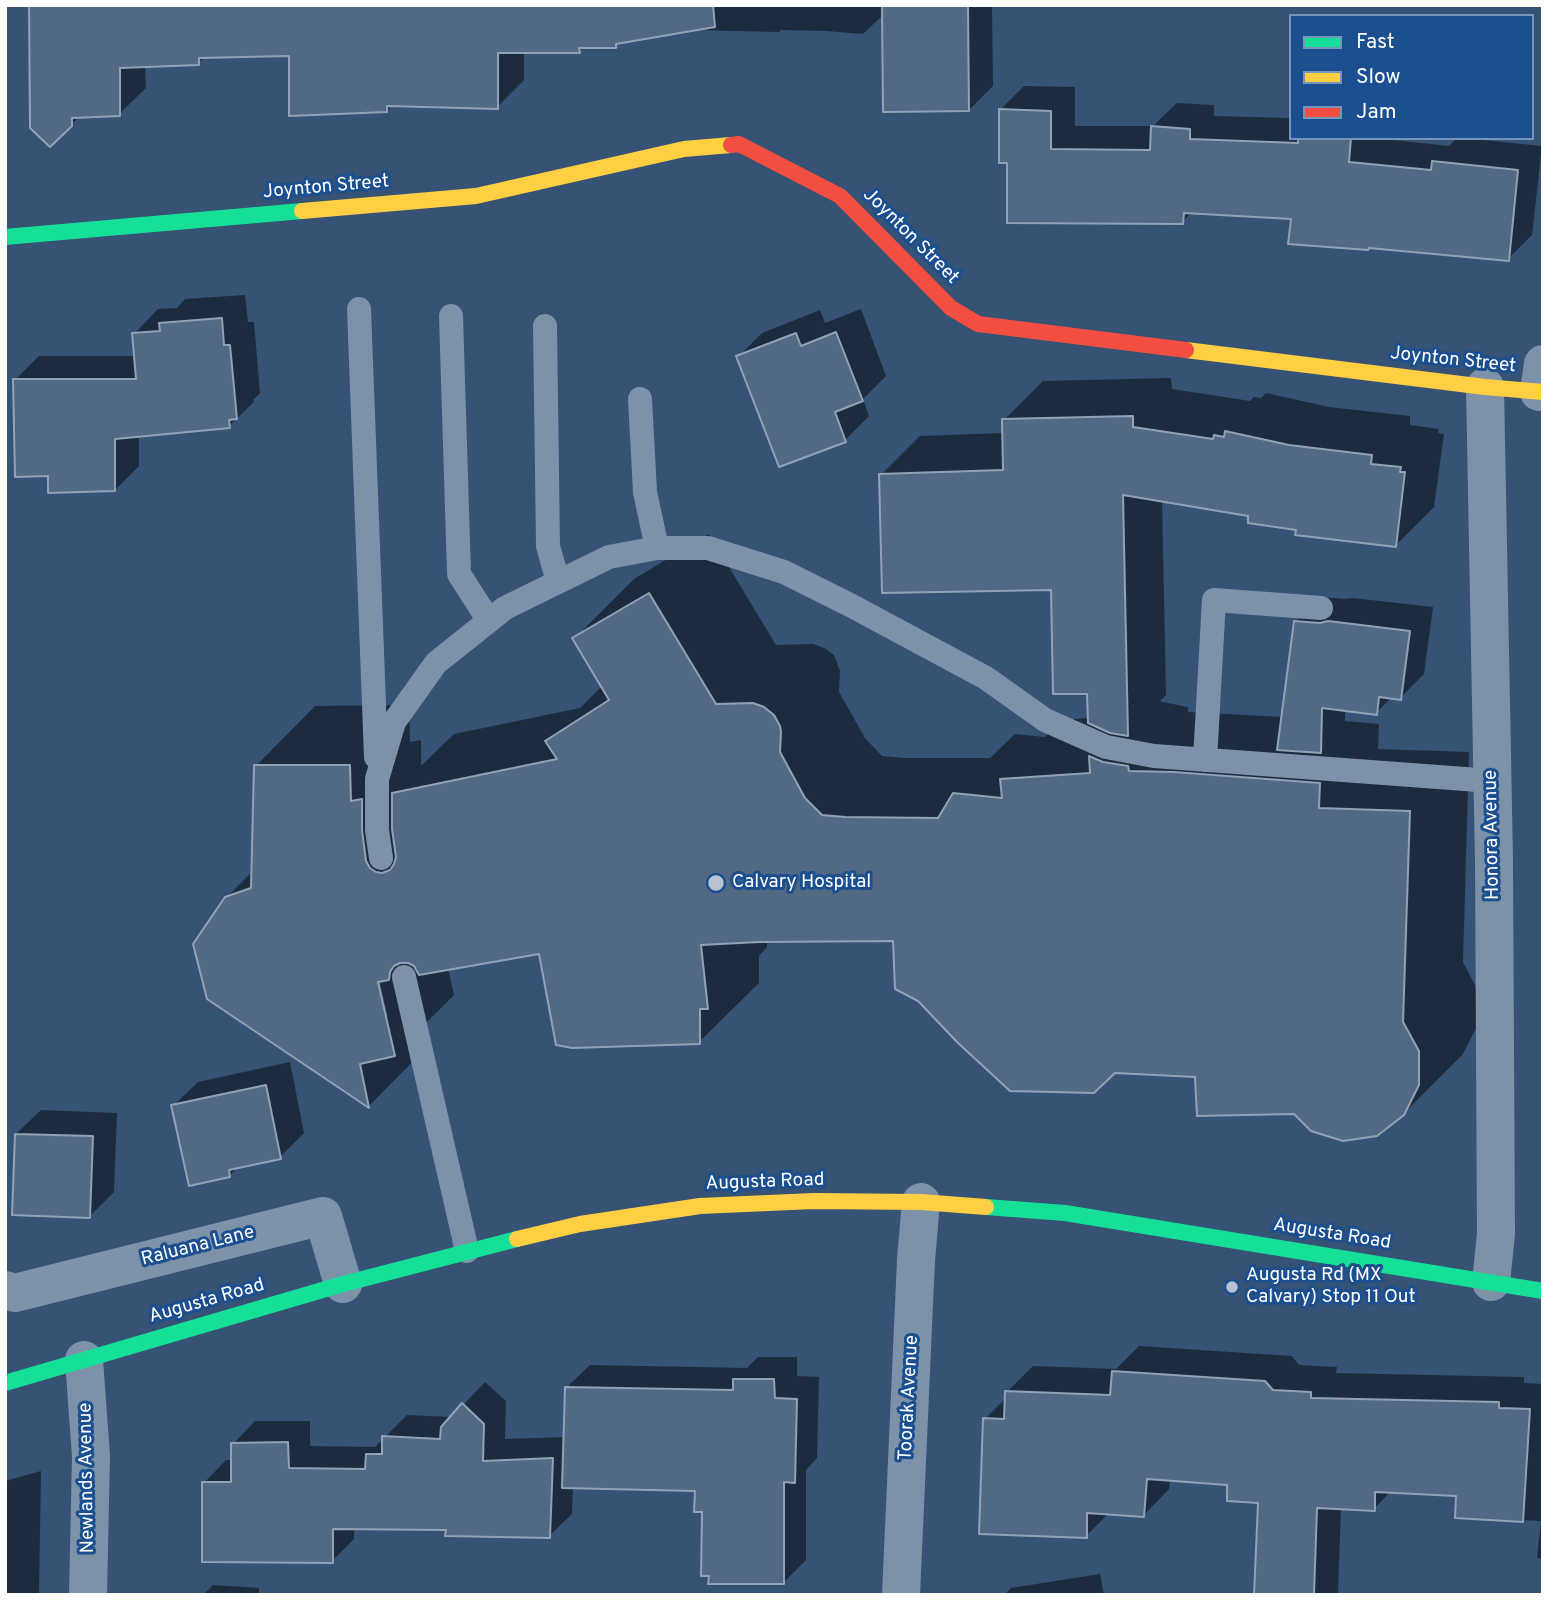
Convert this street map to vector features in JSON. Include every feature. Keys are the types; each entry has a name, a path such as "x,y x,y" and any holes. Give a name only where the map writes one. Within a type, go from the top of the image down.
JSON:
{"street":[{"name":"Joynton Street","path":"5,237 476,196 684,149 739,144 840,196 951,308 978,324 1485,387 1541,382"},
{"name":"Honora Avenue","path":"1485,387 1493,781 1496,1234 1491,1282"},
{"name":"Augusta Road","path":"5,1383 343,1284 467,1251 580,1224 700,1206 814,1201 921,1202 1065,1213 1543,1291"},
{"name":"Toorak Avenue","path":"901,1595 921,1202"},
{"name":"Raluana Lane","path":"5,1290 15,1293 323,1216 343,1284"},
{"name":"Newlands Avenue","path":"84,1360 91,1456 88,1595"}],"lane":[{"path":"359,309 377,830 381,858"},
{"path":"451,316 458,574 489,621"},
{"path":"545,326 548,546 558,582"},
{"path":"640,399 645,492 657,548"},
{"path":"377,779 394,722 436,663 505,608 609,557 657,548 708,548 784,572 986,678 1045,720 1106,747 1154,756 1493,781"},
{"path":"1205,760 1214,600 1321,608"},
{"path":"404,977 467,1251"}],"building":[{"path":"29,5 713,5 715,27 616,44 616,48 579,48 580,53 498,53 498,109 387,106 387,112 289,116 289,56 199,58 199,65 120,68 120,116 72,118 72,126 50,147 30,128"},
{"path":"882,5 968,5 969,111 883,112"},
{"path":"999,109 1051,111 1051,149 1150,150 1151,126 1190,129 1190,139 1298,143 1298,140 1351,140 1349,162 1431,170 1432,161 1518,170 1509,261 1369,248 1288,244 1291,219 1184,213 1183,224 1007,223 1007,163 999,163"},
{"path":"222,318 224,345 230,345 237,419 229,420 230,428 115,439 115,491 48,493 48,476 15,477 13,379 136,379 132,333 160,331 159,323"},
{"path":"836,332 863,401 835,412 846,442 779,467 736,356 796,333 801,346"},
{"path":"1133,416 1133,427 1213,439 1214,435 1224,437 1225,431 1289,445 1372,455 1371,464 1401,467 1400,472 1405,472 1396,547 1295,535 1296,530 1248,523 1248,516 1123,495 1128,736 1110,733 1088,723 1087,694 1053,694 1051,590 882,593 879,474 1003,470 1002,419"},
{"path":"649,593 716,704 753,703 774,715 781,732 780,752 805,798 822,815 938,818 953,793 1002,798 1000,779 1090,773 1089,756 1103,762 1128,766 1129,771 1320,783 1319,808 1410,811 1403,1022 1419,1051 1419,1085 1404,1115 1377,1136 1343,1141 1311,1131 1294,1114 1197,1116 1195,1077 1115,1073 1094,1093 1010,1091 918,1001 895,989 893,941 701,945 708,1009 700,1009 700,1044 572,1048 556,1045 539,954 419,975 414,966 400,963 390,972 389,980 378,982 395,1056 360,1064 369,1108 207,999 193,944 225,897 251,888 254,765 350,765 351,801 362,799 366,861 376,872 390,870 396,857 392,829 392,793 557,759 545,741 609,700 572,638"},
{"path":"1294,621 1328,621 1410,631 1401,700 1379,697 1377,715 1322,708 1321,753 1277,750"},
{"path":"266,1085 281,1159 229,1170 230,1177 189,1186 171,1105"},
{"path":"15,1134 93,1136 90,1218 12,1215"},
{"path":"1112,1371 1265,1381 1273,1390 1311,1392 1311,1398 1499,1402 1499,1408 1530,1409 1523,1522 1455,1518 1456,1496 1375,1492 1375,1511 1317,1508 1314,1595 1254,1595 1258,1503 1227,1501 1227,1485 1147,1479 1144,1517 1087,1513 1087,1538 979,1534 983,1418 1004,1419 1005,1391 1110,1395"},
{"path":"733,1379 774,1379 775,1398 797,1399 795,1483 784,1482 784,1584 708,1584 709,1576 701,1576 702,1512 694,1512 695,1491 562,1488 565,1387 733,1390"},
{"path":"462,1403 484,1424 483,1461 553,1458 550,1538 445,1536 446,1530 333,1529 333,1563 202,1562 202,1482 231,1482 231,1443 288,1442 289,1468 365,1469 366,1454 382,1454 382,1436 440,1439 441,1427"}],"traffic: fast":[{"path":"5,237 302,211"},
{"path":"986,1207 1065,1213 1543,1291"},
{"path":"5,1383 343,1284 517,1239"}],"traffic: slow":[{"path":"302,211 476,196 684,149 731,145"},
{"path":"1186,350 1543,392"},
{"path":"517,1239 580,1224 700,1206 814,1201 921,1202 986,1207"}],"traffic: jam":[{"path":"731,145 739,144 840,196 951,308 978,324 1186,350"}],"place":[{"name":"Calvary Hospital","path":"716,883"},
{"name":"Augusta Rd (MX Calvary) Stop 11 Out","path":"1232,1287"}]}
